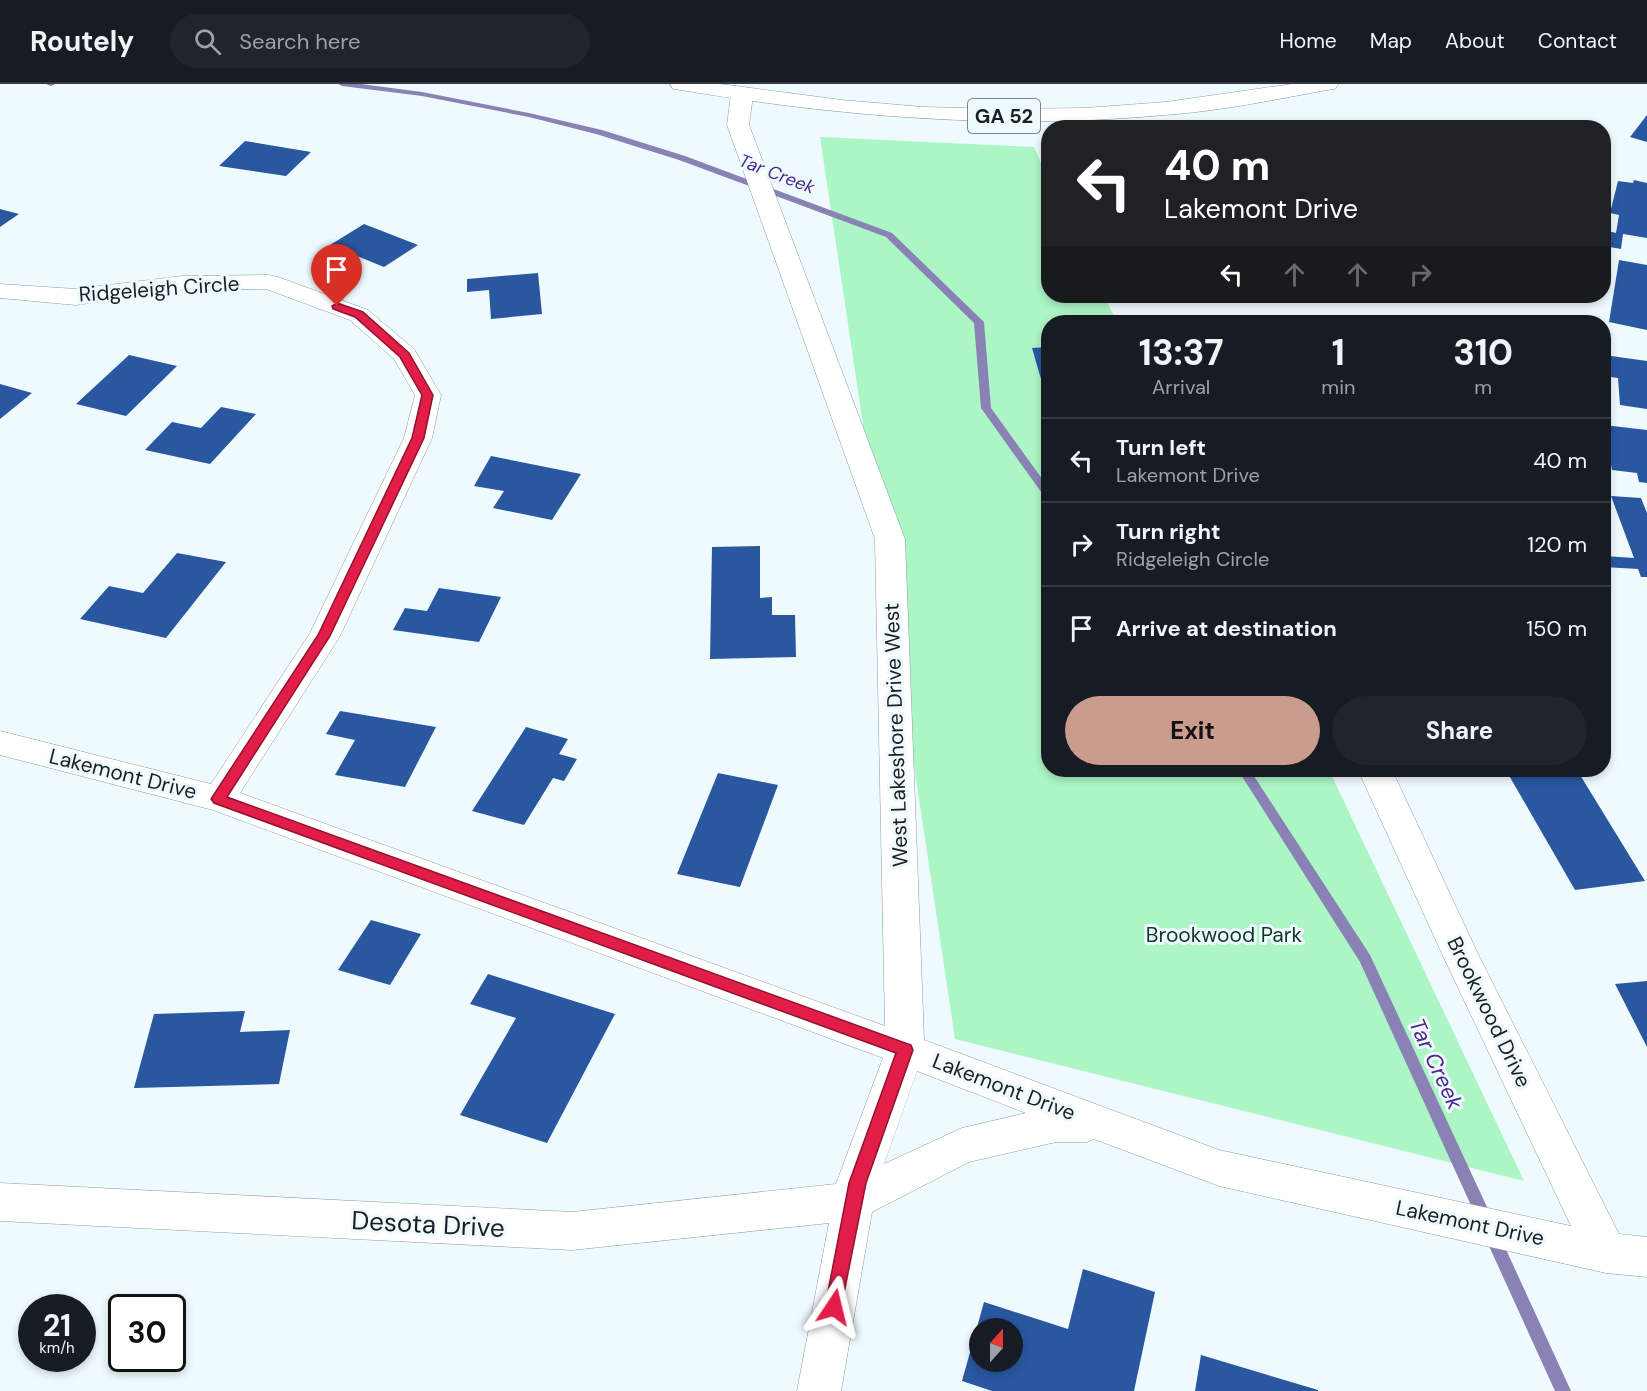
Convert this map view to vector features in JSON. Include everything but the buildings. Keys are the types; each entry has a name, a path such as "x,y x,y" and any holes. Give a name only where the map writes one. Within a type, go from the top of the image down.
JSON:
{"street":[{"name":"GA 52","path":"681,84 742,95 869,110 943,115 1060,115 1182,107 1275,95 1327,84"},
{"name":"West Lakeshore Drive West","path":"742,95 738,125 890,540 905,1050 857,1183 819,1391"},
{"name":"Ridgeleigh Circle","path":"0,291 76,297 182,283 269,282 359,315 405,355 428,395 418,438 324,636 219,799"},
{"name":"Lakemont Drive","path":"0,743 219,799 905,1050 1219,1168 1606,1253 1647,1257"},
{"name":"Brookwood Drive","path":"1378,777 1461,956 1606,1253"},
{"path":"854,1201 962,1146 1056,1124 1101,1124"},
{"name":"Desota Drive","path":"0,1202 572,1231 854,1201"}],"green space":[{"name":"Brookwood Park","path":"820,137 1034,147 1041,163 1041,303 1108,303 1114,315 1041,315 1041,777 1332,777 1524,1181 955,1039"}],"waterway":[{"name":"Tar Creek","path":"342,84 422,94 529,115 599,132 682,158 889,235 979,322 986,408 1041,484"},
{"name":"Tar Creek","path":"1248,777 1365,959 1485,1220"},
{"name":"Tar Creek","path":"1492,1235 1563,1391"}],"route":[{"path":"337,306 359,315 405,355 428,395 418,438 324,636 219,799 905,1050 857,1183 834,1307"}]}
